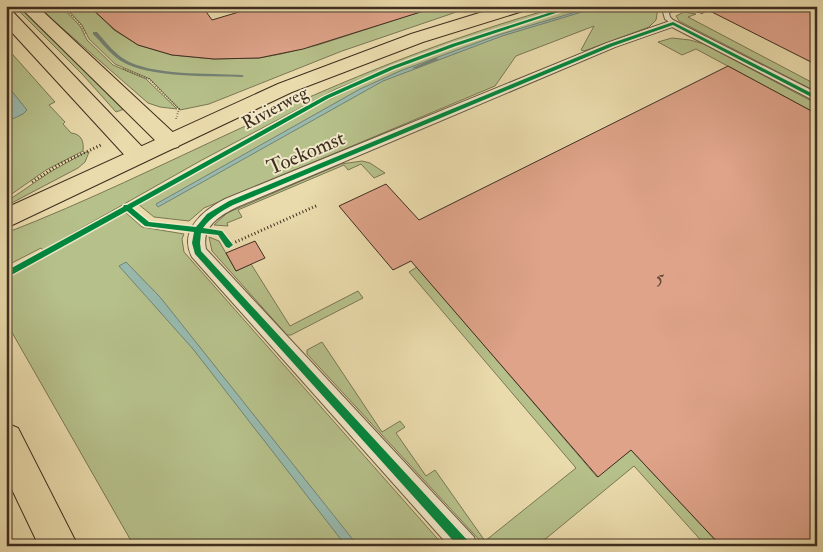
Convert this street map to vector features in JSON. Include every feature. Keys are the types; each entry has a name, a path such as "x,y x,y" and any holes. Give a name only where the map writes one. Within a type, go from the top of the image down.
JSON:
{"main road":[{"path":"27,6 170,142"},
{"name":"Rivierweg","path":"6,219 285,88 344,64 417,38 520,6"},
{"path":"6,15 138,156"},
{"path":"6,440 59,546"}],"street":[{"path":"672,23 817,98"},
{"name":"Toekomst","path":"198,231 203,222 219,209 611,46 672,23"},
{"path":"198,231 196,246 198,252 465,546"}],"lane":[{"path":"672,23 667,18 666,12 672,8 689,7 702,11"}],"path":[{"path":"198,231 220,233 229,245 318,205"}],"green space":[{"path":"14,6 19,6 127,108 116,112 83,75"},
{"path":"37,6 61,6 80,26 87,40 113,65 146,79 177,109 148,103"},
{"path":"64,6 89,6 114,30 138,45 172,55 214,59 259,58 281,54 318,45 438,6 474,6 342,51 209,104 180,110 150,79 115,64 89,39 82,25"},
{"path":"562,6 568,6 438,48 336,89 200,161 43,250 41,248 6,266 6,233 95,196 280,110 398,60 480,31"},
{"path":"582,6 661,6 658,8 656,20 649,27 584,51 581,50 594,26 516,56 495,86 204,208 189,221 154,217 138,204 293,118 403,65 522,23"},
{"path":"684,12 696,14 688,17 817,85 817,92 679,21 676,16"},
{"path":"672,38 704,44 817,104 817,114 696,49 682,55 658,42"},
{"path":"6,47 55,102 49,105 65,122 63,124 71,133 80,137 83,142 83,151 46,170 6,198"},
{"path":"89,152 85,162 78,168 6,206 6,202 50,172"},
{"path":"362,161 370,163 385,173 374,178 361,164 348,170 344,165 238,210 242,217 227,223 228,226 214,225 227,213 341,164"},
{"path":"125,212 142,227 184,234 182,239 184,252 444,546 134,546 6,322 6,279"},
{"path":"209,237 219,241 236,271 251,264 290,326 358,291 363,298 291,335 287,335 212,251"},
{"path":"417,267 597,477 631,450 721,546 706,546 634,466 537,546 485,546 307,354 307,350 322,342 382,432 400,421 405,427 396,433 426,476 435,470 485,541 576,468 409,272"}],"water":[{"path":"596,6 602,6 502,36 383,81 158,207 156,204 360,89 400,71 498,35"},
{"path":"6,84 27,110 6,122"},
{"path":"126,262 160,297 358,546 346,546 193,349 119,266"}],"building":[{"path":"89,6 202,6 212,20 259,6 426,6 427,10 303,49 259,58 214,59 172,55 138,45 115,30"},
{"path":"700,6 817,6 817,65"},
{"path":"728,66 817,114 817,546 721,546 631,450 598,477 411,261 393,270 339,206 386,184 419,220"},
{"path":"255,241 265,258 236,271 226,253"}],"waterway":[{"path":"95,33 117,56 137,67 166,72 242,76"},
{"path":"414,68 437,59"}],"cycle path":[{"path":"6,275 327,97 392,68 454,45 575,6"},
{"path":"465,546 198,252 196,243 199,228 210,216 231,203 611,45 673,23 817,98"},
{"path":"126,207 147,224 220,233 229,245"}]}
